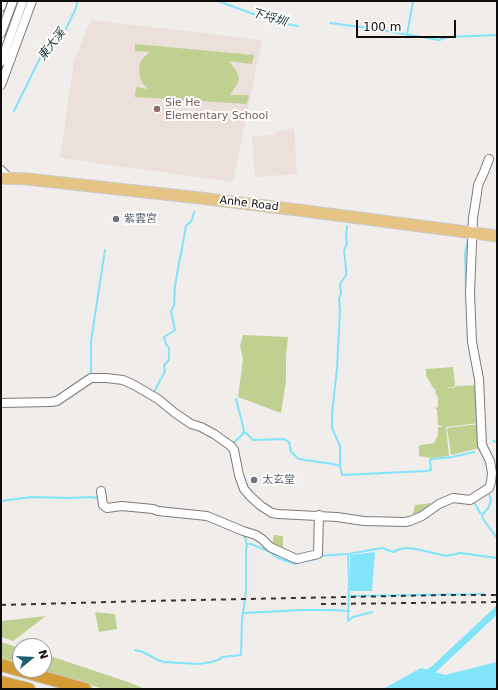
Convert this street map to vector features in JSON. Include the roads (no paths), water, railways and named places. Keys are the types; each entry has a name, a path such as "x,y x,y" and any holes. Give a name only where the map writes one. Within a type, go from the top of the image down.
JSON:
{"highway":[{"path":"1,665 85,689"},
{"path":"1,682 29,689"}],"main road":[{"name":"Anhe Road","path":"6,178 102,187 298,210 497,236"}],"street":[{"path":"1,7 3,1"},
{"path":"1,34 13,1"},
{"path":"1,62 23,1"},
{"path":"1,85 32,1"},
{"path":"1,403 57,401 91,378 122,380 158,399 180,417 191,424 201,427 231,446 234,450 239,475 244,489 261,506 272,513 337,517 364,521 405,522 422,516 439,504 453,498 470,500 489,488 492,473 490,461 482,445 479,379 472,342 470,293 473,218 478,185 489,159"},
{"path":"1,170 6,178"},
{"path":"101,491 104,507 122,506 207,516 243,532 256,535 270,547 297,559 318,554 320,516"}],"water":[{"path":"375,552 372,591 350,591 350,555"},
{"path":"497,662 497,689 383,689 421,668 445,675"}],"waterway":[{"name":"東大溪","path":"14,111 40,58 63,35 78,1"},
{"name":"下埒圳","path":"218,1 275,22 298,26"},
{"path":"407,35 413,1"},
{"path":"330,23 439,40 448,37 497,35"},
{"path":"153,394 165,371 164,365 169,360 169,348 164,337 175,330 171,311 174,305 175,286 186,226 192,220 194,212"},
{"path":"340,466 340,446 332,428 332,414 337,368 340,310 339,299 341,293 340,284 346,275 344,251 347,243 347,226"},
{"path":"466,289 465,254 467,243"},
{"path":"91,375 91,341 105,250"},
{"path":"232,444 242,435 244,430 236,399"},
{"path":"243,433 246,433 253,440 284,439 289,442 291,452 299,459 340,466 342,475 426,471 431,470 430,460 432,459 452,457 474,452"},
{"path":"493,441 497,442"},
{"path":"489,494 491,499 489,507 482,516 497,538"},
{"path":"1,501 31,497 91,497 99,499"},
{"path":"472,501 480,513 483,514"},
{"path":"135,650 143,652 164,662 198,664 212,662 222,657 241,655 242,620 246,592 247,547 245,536"},
{"path":"246,544 251,544 268,551 278,558 295,564 317,559 319,556 348,554"},
{"path":"372,612 353,617 348,621 348,554 382,548 393,552 407,548 447,556 460,553 497,558"},
{"path":"349,596 484,594"},
{"path":"243,613 302,610 349,611"},
{"path":"423,676 434,669 497,610"}],"railway":[{"path":"1,605 497,595"},
{"path":"321,604 497,602"}],"place":[{"name":"Sie He Elementary School","path":"157,109"},
{"name":"紫雲宮","path":"116,219"},
{"name":"太玄堂","path":"254,480"}]}
